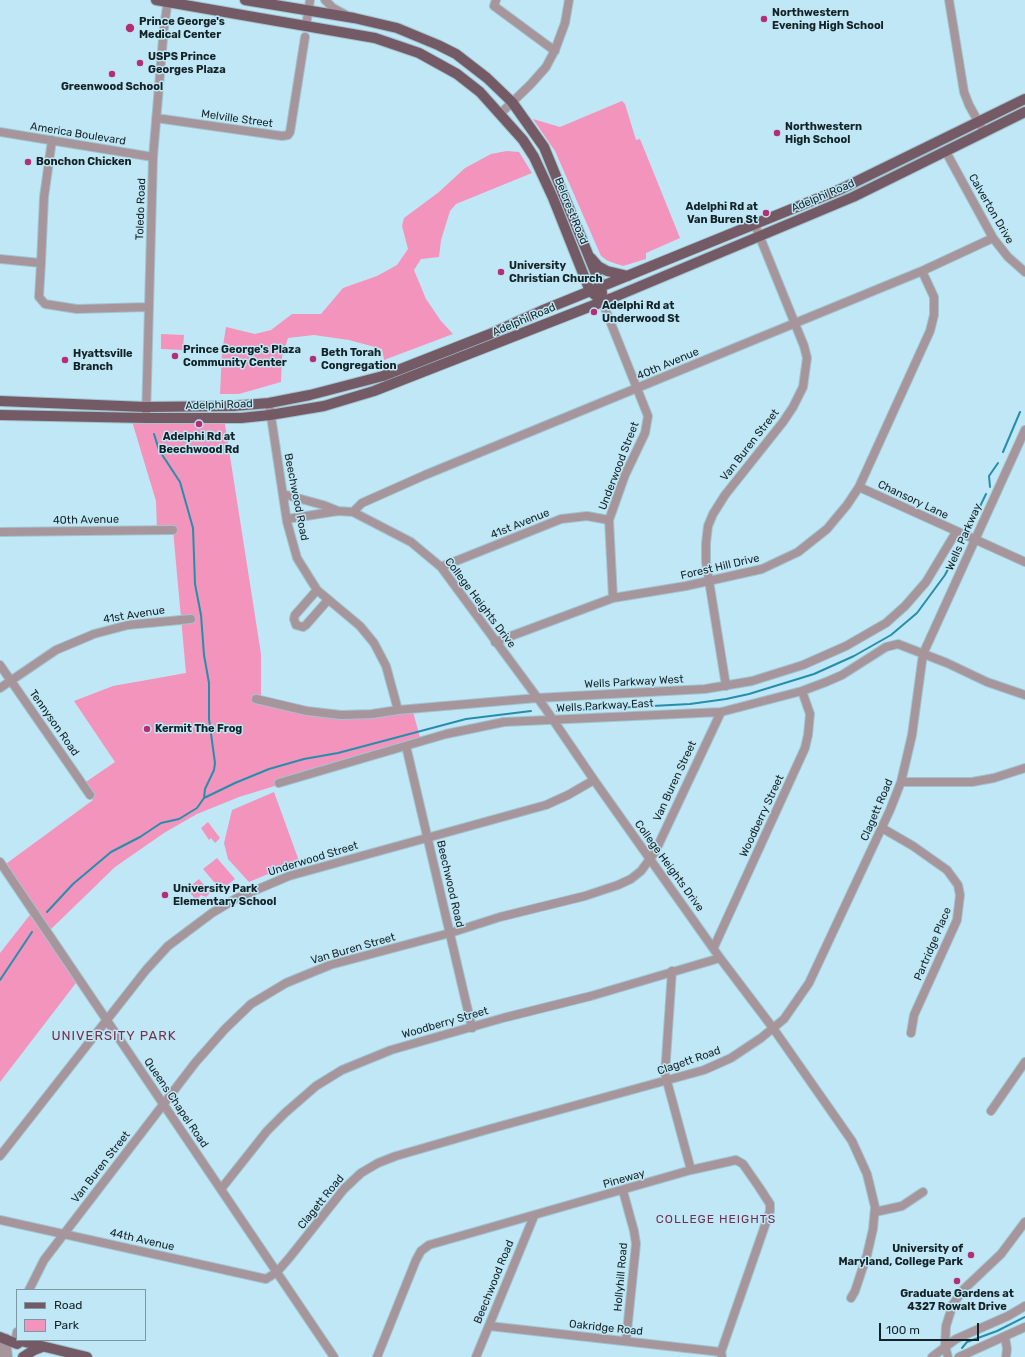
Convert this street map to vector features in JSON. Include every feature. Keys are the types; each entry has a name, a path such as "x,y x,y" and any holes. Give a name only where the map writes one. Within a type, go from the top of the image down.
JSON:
{"main road":[{"name":"Belcrest Road","path":"156,0 375,38 419,53 446,67 480,92 501,113 523,140 542,175 590,291 602,301"},
{"name":"Belcrest Road","path":"245,0 271,4 309,5 397,28 438,45 473,66 512,102 544,147 602,286 602,301"},
{"name":"Adelphi Road","path":"0,401 212,407 269,403 310,395 388,374 490,334 602,286 755,225 872,176 978,121 1025,99"},
{"name":"Adelphi Road","path":"0,415 241,418 324,406 374,391 602,301 853,198 1025,112"},
{"path":"589,256 598,266 607,271 628,276"},
{"path":"22,1341 87,1357"},
{"path":"23,1357 42,1347"}],"street":[{"path":"271,4 287,0"},
{"path":"325,0 333,8 354,18"},
{"path":"496,0 494,6 555,51"},
{"path":"501,113 546,67 555,51 566,23 569,0"},
{"path":"949,0 964,92 984,132"},
{"name":"Toledo Road","path":"146,418 145,406 153,157 168,1"},
{"path":"306,26 309,5"},
{"name":"Melville Street","path":"156,118 282,136 288,135 290,132 305,37"},
{"name":"America Boulevard","path":"0,132 153,157"},
{"path":"52,140 44,197 39,297 45,304 77,309 148,307"},
{"name":"Calverton Drive","path":"946,152 993,238 1008,257 1025,272"},
{"name":"Van Buren Street","path":"726,686 708,581 706,542 708,526 713,514 725,495 783,422 803,387 807,358 804,346 755,225"},
{"name":"40th Avenue","path":"353,512 362,503 424,475 637,389 794,322 922,271 993,238"},
{"path":"0,259 41,263"},
{"name":"Forest Hill Drive","path":"495,642 613,598 708,581 762,569 798,552 828,529 847,506 858,487 933,324 935,309 934,297 922,271"},
{"name":"Underwood Street","path":"602,301 647,411 647,427 625,475 609,520 613,598"},
{"name":"Beechwood Road","path":"269,403 286,519 297,558 317,590 360,626 374,643 386,666 398,710"},
{"name":"Wells Parkway","path":"923,654 1025,430"},
{"name":"Chansory Lane","path":"858,487 1025,562"},
{"name":"College Heights Drive","path":"283,494 323,505 338,511"},
{"name":"College Heights Drive","path":"286,519 338,511 353,512 411,542 441,567 553,719 594,780 714,947 720,958 773,1028 852,1141 867,1174 875,1212 867,1255 855,1291 851,1298"},
{"name":"41st Avenue","path":"441,567 561,519 587,516 609,520"},
{"name":"40th Avenue","path":"0,532 172,530"},
{"name":"Wells Parkway West","path":"256,699 307,711 341,715 372,714 398,710 537,698 694,690 752,681 803,665 846,646 876,629 905,606 926,582 956,532"},
{"path":"317,590 296,615 294,619 296,625 303,627 306,626 328,600"},
{"name":"41st Avenue","path":"0,688 56,650 103,631 128,625 191,619"},
{"name":"Wells Parkway East","path":"279,783 463,730 504,722 721,712 802,691 842,675 886,647 892,645 904,645 987,682 1025,695"},
{"name":"Clagett Road","path":"277,1272 344,1189 362,1173 378,1163 396,1156 486,1130 704,1070 731,1058 773,1028 791,1011 809,983 882,828 901,782 912,735 923,654"},
{"name":"Tennyson Road","path":"0,665 90,795"},
{"name":"Woodberry Street","path":"714,947 805,748 810,714 802,691"},
{"name":"Van Buren Street","path":"29,1289 37,1271 63,1234 196,1063 225,1029 251,1004 272,990 330,965 450,933 500,916 585,896 618,885 635,876 651,860 721,712"},
{"name":"Beechwood Road","path":"406,746 472,1028"},
{"path":"901,782 972,782 1025,768"},
{"name":"Underwood Street","path":"0,1156 146,970 168,946 207,916 237,898 289,876 546,805 594,780"},
{"name":"Partridge Place","path":"882,828 913,846 947,870 956,880 960,895 957,920 914,1014 911,1033"},
{"name":"Queens Chapel Road","path":"0,862 334,1357"},
{"name":"Woodberry Street","path":"221,1189 267,1131 296,1103 326,1080 347,1068 391,1050 503,1018 592,996 720,958"},
{"path":"672,971 665,1067 667,1081 692,1170"},
{"path":"991,1111 1025,1062"},
{"name":"Pineway","path":"377,1357 416,1260 421,1251 437,1242 623,1191 692,1170 733,1160 740,1161 770,1204 770,1215 722,1354"},
{"name":"Hollyhill Road","path":"623,1191 636,1244 626,1341"},
{"path":"875,1212 902,1206 923,1192"},
{"name":"Beechwood Road","path":"476,1357 534,1216"},
{"name":"44th Avenue","path":"0,1220 261,1279 271,1278 277,1272"},
{"path":"948,1357 945,1346 946,1326 953,1304 964,1289 1001,1254 1025,1222"},
{"path":"932,1357 956,1339 1008,1316 1025,1306"},
{"name":"Oakridge Road","path":"489,1326 626,1341 722,1354"},
{"path":"959,1357 1025,1327"},
{"path":"1005,1337 1007,1350 1006,1357"},
{"path":"2,1357 12,1338"},
{"path":"8,1357 12,1338"}],"green space":[{"path":"622,101 625,104 636,140 640,139 680,238 646,253 646,259 623,266 608,261 601,256 555,151 533,119 560,127"},
{"path":"507,151 519,152 532,173 456,204 450,211 441,240 439,257 421,259 414,270 426,299 441,321 453,334 384,360 382,349 349,340 314,335 288,338 282,357 281,382 239,394 220,394 222,352 226,327 255,334 271,330 292,314 321,314 343,288 377,276 397,265 408,249 402,226 404,218 439,192 465,168 491,154"},
{"path":"161,334 184,335 183,350 161,349"},
{"path":"131,418 224,418 261,654 261,700 341,715 412,708 421,741 239,797 197,814 164,833 115,867 48,932 79,979 0,1082 0,953 33,911 3,866 93,800 83,784 115,762 74,701 113,686 186,673 173,530 157,530 156,501"},
{"path":"274,792 299,861 249,882 228,859 224,843 232,810"},
{"path":"208,822 220,838 215,843 211,838 209,840 201,828"},
{"path":"217,858 235,879 221,890 203,869"},
{"path":"199,879 208,890 209,894 206,897 201,895 196,900 187,889"}],"waterway":[{"path":"1003,452 1020,412"},
{"path":"47,912 73,884 111,852 140,837 161,823 179,819 197,808 204,798 205,789 214,770 215,763 209,719 209,683 204,655 201,615 195,584 193,528 180,482 159,450 154,434"},
{"path":"990,487 989,476 998,463"},
{"path":"970,527 986,494"},
{"path":"557,711 690,704 726,699 749,694 814,674 854,656 891,635 917,613 945,575 959,547"},
{"path":"204,798 269,769 304,759 338,753 466,719 531,711"},
{"path":"0,980 32,932"},
{"path":"962,1348 967,1342 997,1331 1025,1317"}],"place":[{"name":"Northwestern Evening High School","path":"764,19"},
{"name":"Prince George's Medical Center","path":"130,28"},
{"name":"USPS Prince Georges Plaza","path":"140,63"},
{"name":"Greenwood School","path":"112,74"},
{"name":"Northwestern High School","path":"777,133"},
{"name":"Bonchon Chicken","path":"28,162"},
{"name":"Adelphi Rd at Van Buren St","path":"766,213"},
{"name":"University Christian Church","path":"501,272"},
{"name":"Adelphi Rd at Underwood St","path":"594,312"},
{"name":"Prince George's Plaza Community Center","path":"175,356"},
{"name":"Beth Torah Congregation","path":"313,359"},
{"name":"Hyattsville Branch","path":"65,360"},
{"name":"Adelphi Rd at Beechwood Rd","path":"199,424"},
{"name":"Kermit The Frog","path":"147,729"},
{"name":"University Park Elementary School","path":"165,895"},
{"name":"University of Maryland, College Park","path":"971,1255"},
{"name":"Graduate Gardens at 4327 Rowalt Drive","path":"957,1281"}],"district":[{"name":"UNIVERSITY PARK","path":"114,1036"},
{"name":"COLLEGE HEIGHTS","path":"716,1220"}]}
